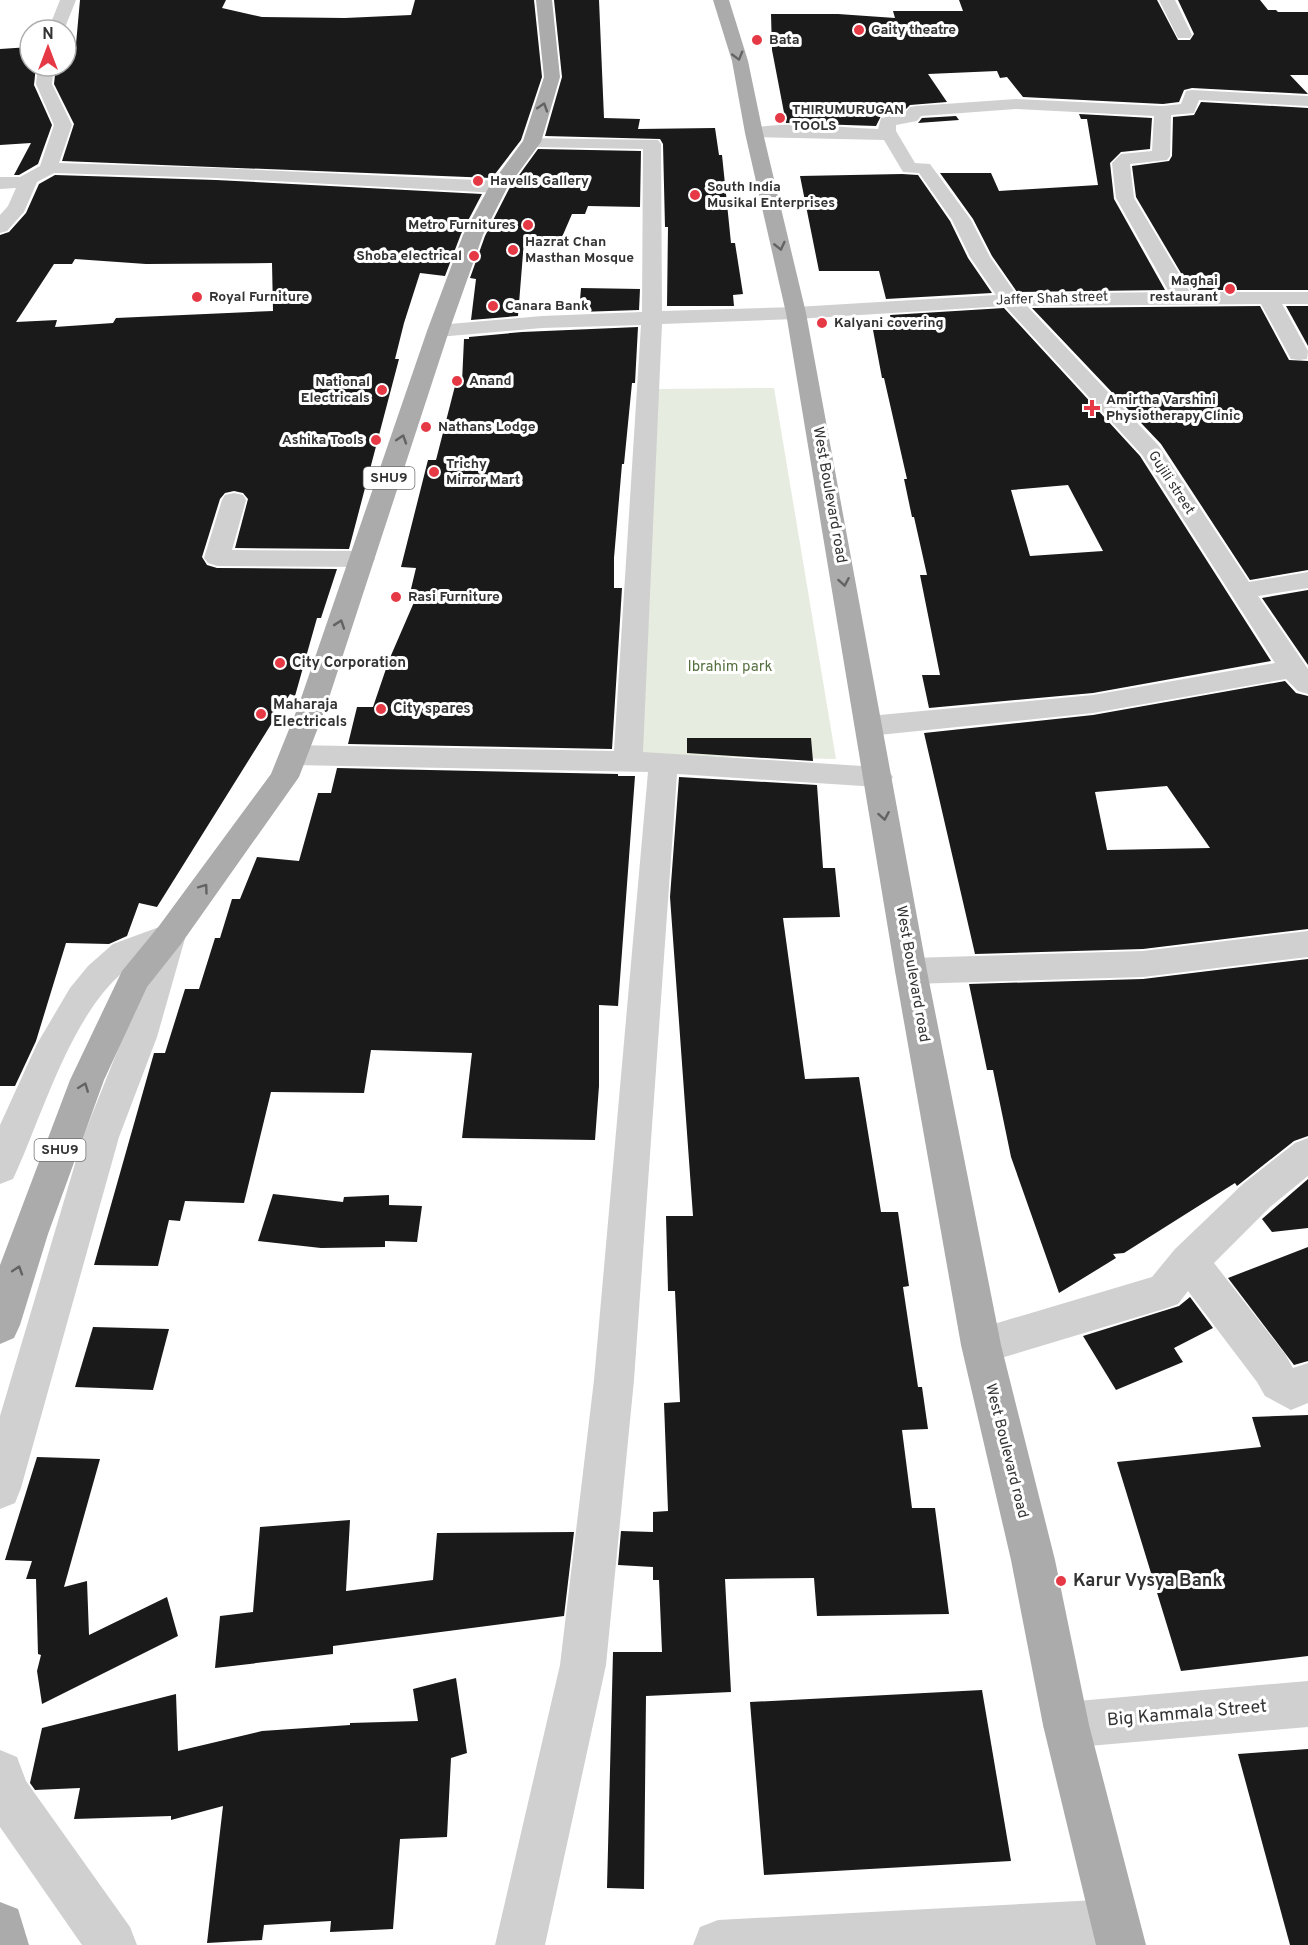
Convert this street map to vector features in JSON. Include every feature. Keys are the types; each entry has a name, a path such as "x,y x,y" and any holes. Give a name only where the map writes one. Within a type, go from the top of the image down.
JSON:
{"main road":[{"name":"SHU9","path":"0,1326 29,1234 87,1080 134,980 170,935 284,777 312,707 438,331 473,235 498,187 532,142 552,77 544,0"},
{"name":"West Boulevard road","path":"721,0 740,62 796,313 911,971 981,1345 1033,1560 1066,1725 1118,1934"},
{"path":"0,1927 4,1945"}],"street":[{"path":"61,18 68,0"},
{"path":"1167,0 1184,35"},
{"path":"45,78 44,84 63,126 48,169"},
{"path":"754,133 783,131 887,135 887,122 911,117 916,111 1016,104 1163,111 1188,110 1192,95 1198,94 1308,101"},
{"path":"1163,111 1161,156 1127,158 1120,163 1125,198 1183,298"},
{"name":"Gujili street","path":"887,135 895,142 909,168 924,168 961,220 980,257 1010,300 1152,451 1300,677"},
{"path":"520,1945 583,1665 614,1380 646,762 652,318 652,144 532,142"},
{"path":"0,183 28,181 48,169 216,173 498,187"},
{"path":"0,227 17,208 28,181"},
{"path":"1268,298 1299,354"},
{"name":"Jaffer Shah street","path":"438,331 542,322 796,313 1010,300 1308,298"},
{"path":"234,500 217,558 362,560"},
{"path":"1243,591 1308,580"},
{"path":"869,726 1093,704 1300,677"},
{"path":"293,754 646,762 878,777"},
{"path":"0,1168 68,1018 89,986 120,956 170,935"},
{"path":"0,1488 101,1137 140,1037 170,935"},
{"path":"911,971 1143,964 1308,944"},
{"path":"981,1345 1164,1290 1189,1261 1257,1195 1308,1154"},
{"path":"1189,1261 1271,1368 1279,1382 1291,1390 1308,1383"},
{"name":"Big Kammala Street","path":"1066,1725 1308,1704"},
{"path":"0,1774 6,1794 112,1945"},
{"path":"718,1945 1118,1934"}],"green space":[{"name":"Ibrahim park","path":"774,388 836,759 637,755 656,389"}],"building":[{"path":"80,0 226,0 222,8 262,17 345,18 411,15 415,0 534,0 542,77 521,140 492,178 62,161 74,124 54,84 55,78 78,78"},
{"path":"554,0 599,0 604,118 640,119 638,129 715,128 719,155 722,155 731,243 735,243 743,294 733,295 734,306 667,306 668,227 665,227 663,144 660,139 545,136 562,77"},
{"path":"959,0 1157,0 1178,40 1190,40 1194,34 1178,0 1260,0 1268,10 1308,12 1308,75 1290,75 1308,94 1192,88 1184,90 1179,102 1163,104 1023,97 1007,77 1000,78 997,71 928,74 947,102 910,105 904,111 881,116 876,126 786,123 772,50 771,14 838,14 895,18 893,11 963,11"},
{"path":"18,48 18,78 35,78 34,85 52,125 38,164 19,175 14,175 31,143 0,145 0,49"},
{"path":"1201,102 1308,108 1308,290 1191,290 1136,197 1132,166 1169,161 1172,156 1173,117 1194,115"},
{"path":"1079,114 1152,118 1150,149 1121,152 1110,163 1114,199 1165,290 1017,292 992,256 973,219 940,173 991,173 999,191 1098,185 1087,119 1081,119"},
{"path":"956,116 959,120 918,123 922,118"},
{"path":"538,149 641,151 640,207 588,206 585,214 572,214 559,244 524,241 518,316 471,320 476,279 470,278 485,236 509,189"},
{"path":"55,175 216,180 482,194 461,234 445,276 420,273 404,323 395,359 399,359 349,549 235,548 248,499 243,493 234,491 225,493 220,499 202,557 207,565 217,568 337,569 321,618 317,618 295,696 290,694 157,907 139,903 127,936 109,944 66,943 36,1041 15,1086 0,1086 0,235 9,232 26,213 39,184","holes":["75,259 146,264 272,263 273,311 116,318 113,323 55,327 57,320 16,322 54,264 72,264"]},
{"path":"918,175 950,221 968,258 992,293 886,299 879,271 819,271 800,176"},
{"path":"581,288 640,289 639,310 579,312"},
{"path":"1260,306 1289,360 1308,361 1308,570 1250,580 1161,444 1032,308"},
{"path":"1286,306 1308,306 1308,346"},
{"path":"1004,308 1140,456 1271,661 1093,693 929,708 922,675 940,675 920,575 927,575 914,517 912,517 904,479 907,479 884,378 882,378 873,330 893,330 890,315","holes":["1068,485 1103,551 1030,556 1011,490"]},
{"path":"638,327 635,383 632,383 624,464 622,464 614,558 614,588 622,588 612,749 348,744 357,707 373,707 389,660 418,593 410,593 416,568 401,567 428,460 436,460 456,382 462,382 464,339 522,332"},
{"path":"1308,590 1308,665 1262,598"},
{"path":"1285,681 1296,693 1308,696 1308,929 1143,949 975,954 924,733 1093,715","holes":["1167,786 1210,848 1107,850 1095,792"]},
{"path":"687,738 811,738 813,761 687,753"},
{"path":"337,768 635,776 618,1006 599,1005 599,1086 595,1140 462,1138 472,1053 371,1050 364,1093 271,1092 244,1203 185,1201 180,1221 169,1220 158,1266 94,1265 154,1053 165,1053 185,989 199,989 215,938 220,938 232,899 240,899 257,857 299,861 318,793 331,793"},
{"path":"679,777 817,785 823,868 835,868 840,917 783,918 805,1079 859,1077 881,1212 898,1212 909,1286 903,1287 918,1387 922,1387 928,1429 902,1430 912,1508 935,1508 949,1614 817,1616 814,1578 725,1579 731,1692 646,1696 644,1889 607,1888 613,1652 662,1652 659,1580 653,1580 653,1567 618,1565 621,1531 653,1532 653,1512 668,1511 664,1403 680,1402 675,1291 668,1291 666,1216 693,1216 670,897"},
{"path":"1308,959 1308,1136 1294,1141 1237,1186 1235,1183 1124,1253 1113,1254 1116,1258 1059,1293 1011,1157 993,1070 987,1070 969,984 1143,979"},
{"path":"1308,1179 1308,1228 1272,1232 1262,1219"},
{"path":"273,1194 343,1202 344,1197 389,1195 389,1205 422,1206 417,1242 385,1241 385,1247 321,1248 258,1241"},
{"path":"1308,1247 1308,1361 1294,1365 1228,1278"},
{"path":"1190,1297 1213,1328 1174,1348 1183,1362 1116,1390 1083,1336 1179,1306"},
{"path":"93,1327 169,1329 153,1390 75,1387"},
{"path":"1308,1415 1308,1656 1181,1671 1117,1462 1261,1447 1252,1417"},
{"path":"37,1457 100,1459 64,1587 87,1581 89,1635 167,1597 178,1636 42,1704 37,1671 41,1655 38,1654 36,1579 26,1579 32,1561 5,1560"},
{"path":"350,1520 346,1591 433,1580 437,1533 574,1532 564,1616 333,1646 333,1654 215,1668 220,1616 253,1612 260,1527"},
{"path":"456,1678 467,1753 451,1758 447,1837 400,1839 393,1929 330,1932 331,1921 264,1925 262,1940 207,1943 223,1806 171,1820 171,1816 74,1819 80,1788 35,1790 30,1783 42,1728 176,1694 178,1751 262,1731 350,1725 350,1723 418,1721 413,1689"},
{"path":"982,1690 1011,1861 764,1875 750,1702"},
{"path":"1308,1749 1308,1945 1290,1945 1238,1754"}],"place":[{"name":"Gaity theatre","path":"859,30"},
{"name":"Bata","path":"757,40"},
{"name":"THIRUMURUGAN TOOLS","path":"780,118"},
{"name":"Havells Gallery","path":"478,181"},
{"name":"South India Musikal Enterprises","path":"695,195"},
{"name":"Metro Furnitures","path":"528,225"},
{"name":"Hazrat Chan Masthan Mosque","path":"513,250"},
{"name":"Shoba electrical","path":"474,256"},
{"name":"Maghai restaurant","path":"1230,289"},
{"name":"Royal Furniture","path":"197,297"},
{"name":"Canara Bank","path":"493,306"},
{"name":"Kalyani covering","path":"822,323"},
{"name":"Anand","path":"457,381"},
{"name":"National Electricals","path":"382,390"},
{"name":"Amirtha Varshini Physiotherapy Clinic","path":"1092,408"},
{"name":"Nathans Lodge","path":"426,427"},
{"name":"Ashika Tools","path":"376,440"},
{"name":"Trichy Mirror Mart","path":"434,472"},
{"name":"Rasi Furniture","path":"396,597"},
{"name":"City Corporation","path":"280,663"},
{"name":"City spares","path":"381,709"},
{"name":"Maharaja Electricals","path":"261,714"},
{"name":"Karur Vysya Bank","path":"1061,1581"}]}
